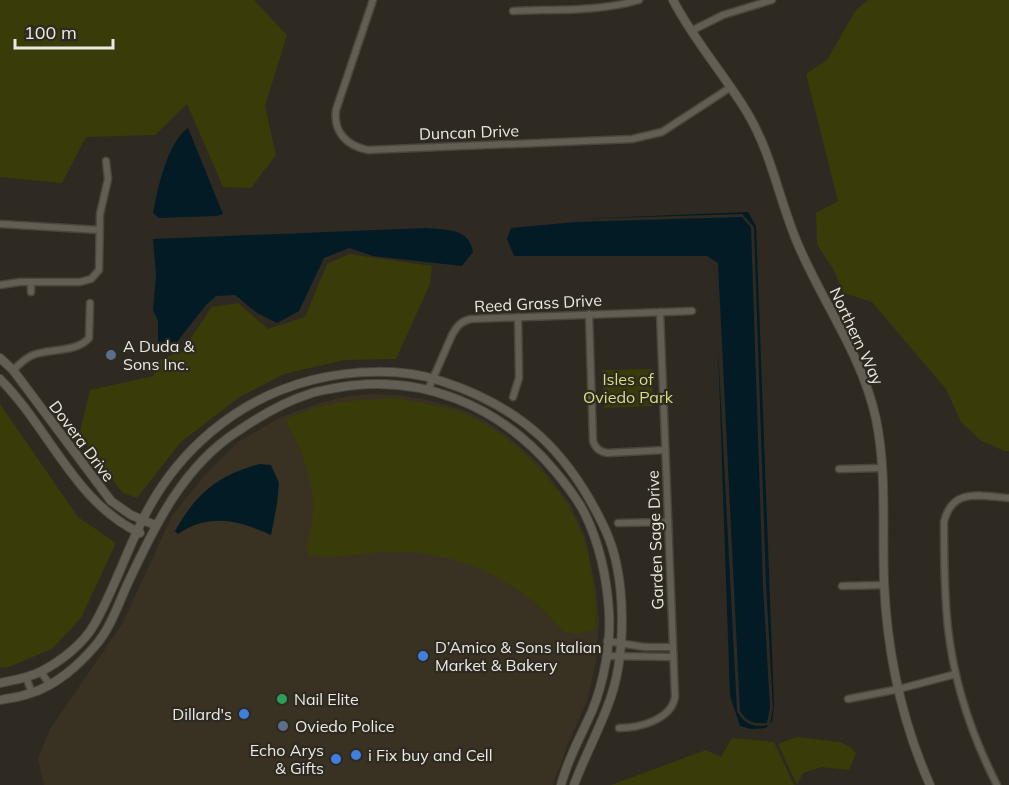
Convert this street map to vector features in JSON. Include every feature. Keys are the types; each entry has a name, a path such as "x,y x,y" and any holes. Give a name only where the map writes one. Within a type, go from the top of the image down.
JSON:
{"street":[{"name":"Duncan Drive","path":"373,0 335,119 340,134 358,148 368,150 632,140 662,132 732,87"},
{"path":"513,11 601,7 639,0"},
{"name":"Northern Way","path":"673,0 691,31 732,87 749,116 764,149 801,251 859,367 876,419 882,468 884,585 893,662 908,728 930,785"},
{"path":"691,31 723,15 772,0"},
{"path":"0,285 31,282 80,282 92,279 99,270 100,214 108,179 105,161"},
{"path":"0,224 99,230"},
{"path":"31,282 31,292"},
{"path":"13,370 32,355 86,342 89,338 90,303"},
{"name":"Reed Grass Drive","path":"428,390 456,326 463,321 692,310"},
{"name":"Garden Sage Drive","path":"619,728 640,726 668,713 675,697 660,312"},
{"path":"589,314 595,447 607,453 665,450"},
{"path":"513,397 519,378 518,317"},
{"name":"Dovera Drive","path":"0,358 13,370 111,501 131,516 155,525"},
{"path":"0,683 41,672 67,655 93,627 142,520 169,476 198,443 227,418 262,398 322,377 358,373 392,373 433,378 471,391 518,417 540,435 578,479 607,533 616,566 622,613 620,656 609,704 574,785"},
{"name":"Dovera Drive","path":"0,379 31,416 83,488 104,511 124,526 149,537"},
{"path":"0,700 32,693 50,685 81,661 97,644 109,624 155,525 186,479 235,432 271,410 310,393 344,387 405,386 459,399 520,434 563,481 584,513 597,546 606,585 609,614 606,656 601,683 592,710 574,746 561,785"},
{"path":"839,469 882,468"},
{"path":"997,785 976,739 956,674 948,628 945,591 944,522 950,505 964,496 1009,498"},
{"path":"618,523 668,522"},
{"path":"842,586 884,585"},
{"path":"608,640 644,647 673,647"},
{"path":"643,657 644,647"},
{"path":"606,656 673,657"},
{"path":"41,672 50,685"},
{"path":"848,699 956,674"},
{"path":"26,677 32,693"}],"shaded area":[{"path":"374,394 424,399 466,411 484,420 509,437 540,465 570,504 585,536 596,589 599,620 596,661 587,701 553,785 44,785 38,758 50,729 122,624 172,516 204,476 238,442 281,417 320,403 349,396"}],"green space":[{"path":"0,0 254,0 287,35 265,106 276,155 251,188 223,187 187,104 155,135 86,137 62,183 0,177"},
{"path":"868,0 1009,0 1009,451 980,440 961,422 946,389 872,302 844,293 833,269 817,244 816,213 838,201 806,74 827,60 856,10"},
{"path":"349,254 432,266 430,284 396,359 344,360 284,374 238,398 180,443 137,498 123,493 96,460 80,432 90,390 153,376 159,360 182,351 212,307 238,303 268,329 305,317 327,264"},
{"name":"Isles of Oviedo Park","path":"652,369 653,406 604,408 602,370"},
{"path":"395,398 463,413 499,433 542,471 565,502 584,541 595,602 595,630 565,633 539,606 497,577 444,558 406,552 339,557 309,555 307,549 313,513 310,482 301,452 285,419 321,406 349,401"},
{"path":"0,404 78,517 116,543 81,618 52,649 9,667 0,668"},
{"path":"797,737 840,742 850,747 856,753 849,770 821,767 803,773 797,785 778,744"},
{"path":"732,738 774,742 794,785 611,785 706,750 721,757"}],"water":[{"path":"188,128 223,214 159,218 153,213 164,167 181,134"},
{"path":"748,212 756,226 774,706 770,724 773,708 766,585 754,227 742,214 578,219"},
{"path":"742,217 751,228 763,585 770,708 767,723 755,723 748,720 740,711 718,263 707,256 514,256 507,239 511,228 576,222"},
{"path":"425,228 455,231 461,234 471,244 473,252 462,266 373,256 349,248 324,258 299,311 277,323 257,313 235,295 216,296 206,305 169,352 158,345 158,321 153,310 156,275 153,239"},
{"path":"718,347 737,711 746,722 759,726 769,725 766,728 751,729 740,726 730,696"},
{"path":"260,464 271,465 279,483 271,535 248,526 225,521 202,523 178,534 175,531 191,506 220,480"}],"place":[{"name":"A Duda & Sons Inc.","path":"111,355"},
{"name":"D’Amico & Sons Italian Market & Bakery","path":"423,656"},
{"name":"Nail Elite","path":"282,699"},
{"name":"Dillard's","path":"244,714"},
{"name":"Oviedo Police","path":"283,726"},
{"name":"i Fix buy and Cell","path":"356,755"},
{"name":"Echo Arys & Gifts","path":"336,759"}]}
